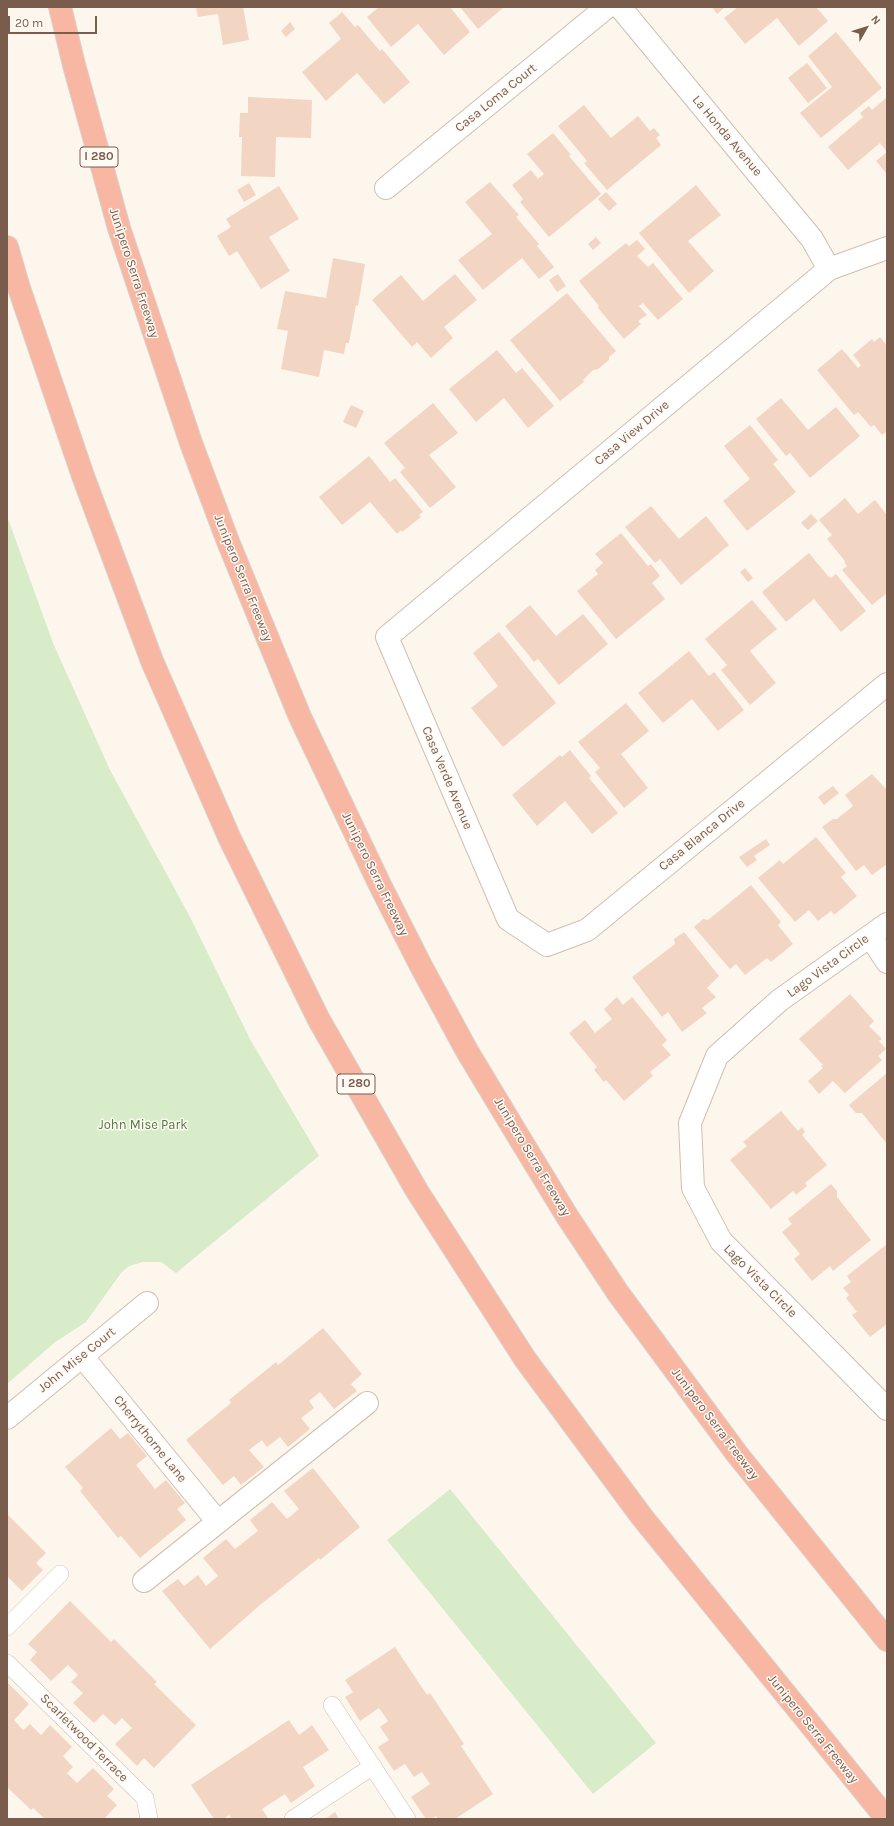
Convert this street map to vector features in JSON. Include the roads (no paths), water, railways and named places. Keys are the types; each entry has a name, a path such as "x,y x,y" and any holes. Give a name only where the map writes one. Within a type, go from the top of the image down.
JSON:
{"highway":[{"name":"Junipero Serra Freeway","path":"60,7 118,228 191,443 244,582 300,717 404,932 467,1051 568,1216 618,1293 737,1454 887,1640"},
{"name":"Junipero Serra Freeway","path":"7,247 18,285 83,476 152,661 230,839 319,1020 417,1191 524,1359 642,1517 887,1819"}],"street":[{"name":"Casa Loma Court","path":"386,188 607,7"},
{"name":"La Honda Avenue","path":"620,7 812,239 829,269"},
{"name":"Casa View Drive","path":"387,637 829,269 887,248"},
{"name":"Casa Verde Avenue","path":"387,637 508,919"},
{"name":"Casa Blanca Drive","path":"508,919 547,945 586,930 887,684"},
{"path":"879,930 887,962"},
{"name":"Lago Vista Circle","path":"879,930 780,1000 717,1056 690,1123 693,1188 721,1241 887,1409"},
{"name":"John Mise Court","path":"7,1418 147,1303"},
{"name":"Cherrythorne Lane","path":"82,1356 218,1522"},
{"path":"144,1581 368,1403"}],"lane":[{"path":"7,1628 60,1574"},
{"name":"Scarletwood Terrace","path":"7,1663 145,1798 149,1819"},
{"path":"332,1705 408,1819"},
{"path":"293,1819 373,1766"}],"park label":[{"name":"John Mise Park","path":"143,1125"}]}
